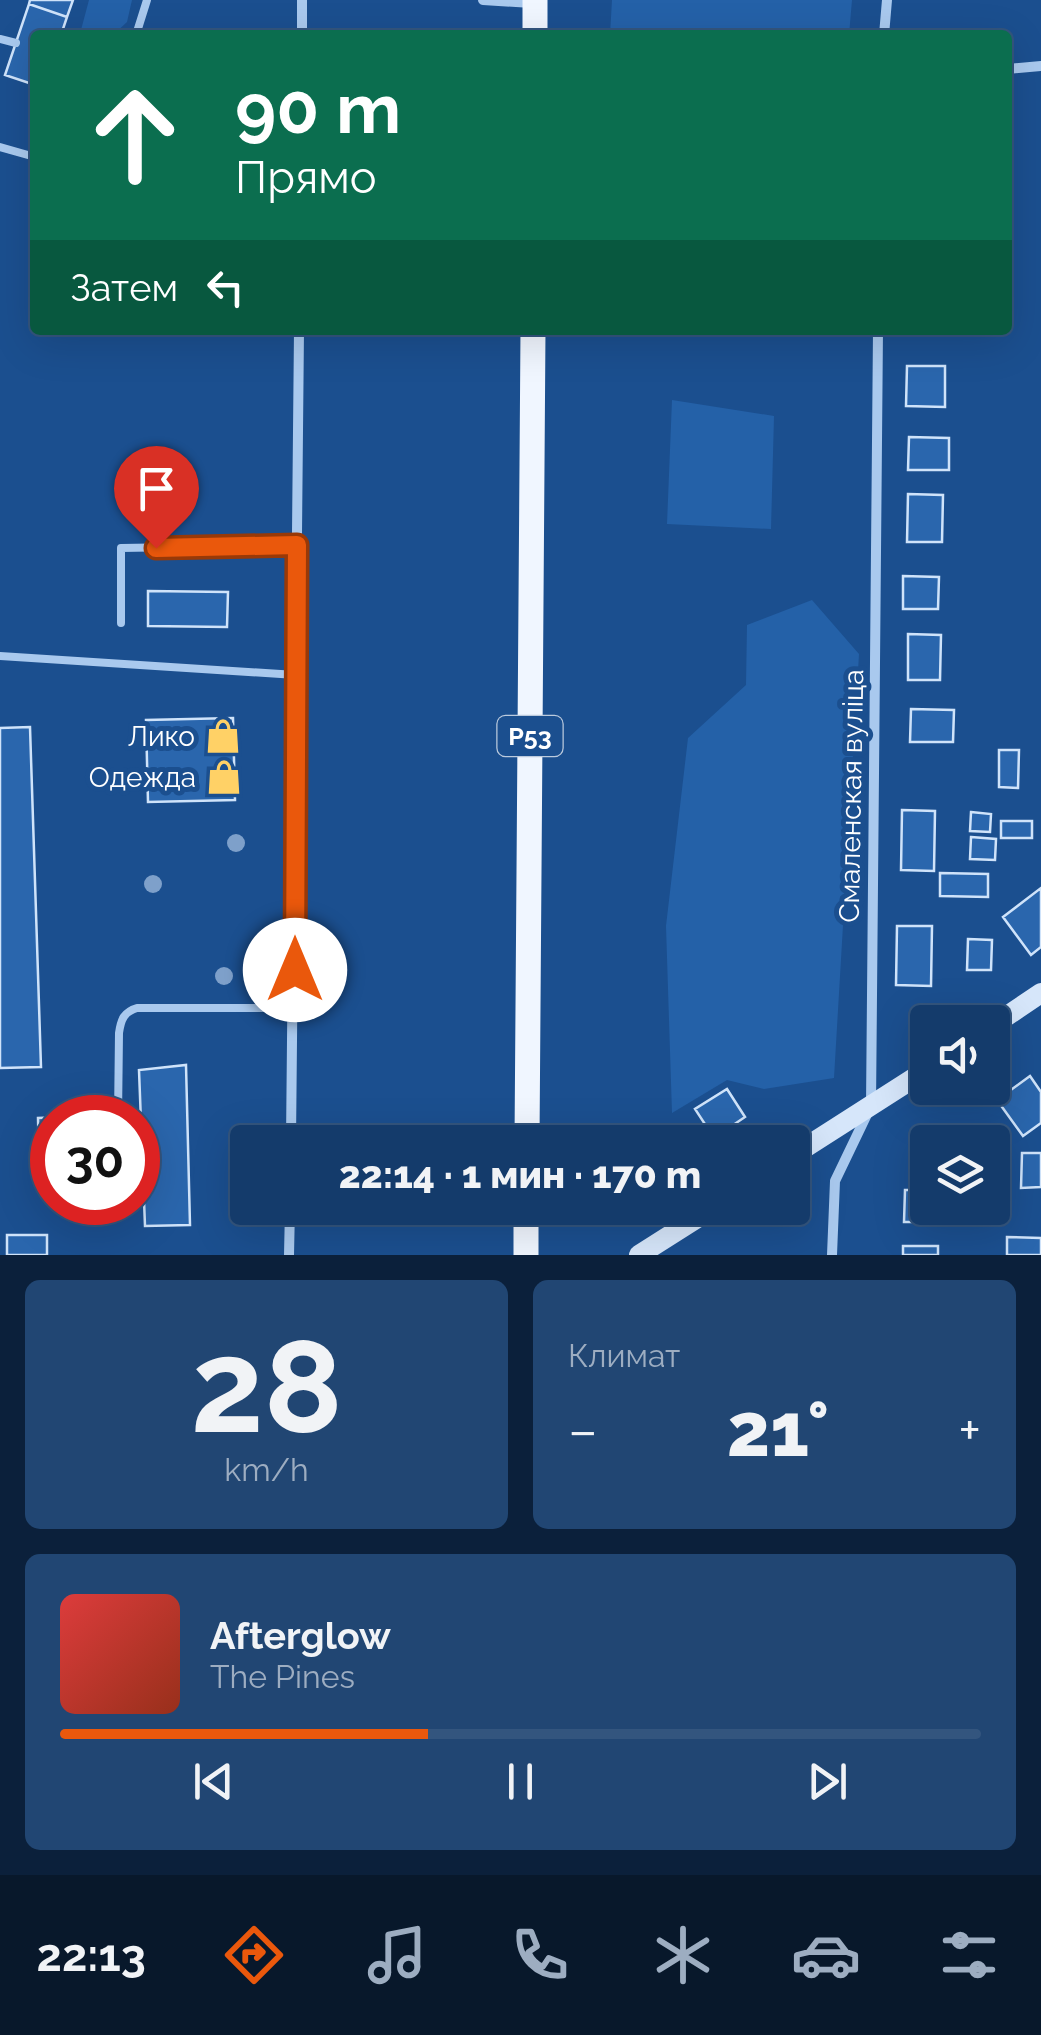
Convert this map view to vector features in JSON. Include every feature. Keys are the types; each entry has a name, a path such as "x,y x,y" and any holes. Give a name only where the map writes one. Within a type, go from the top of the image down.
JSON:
{"main road":[{"path":"535,2 535,30"},
{"name":"Р53","path":"527,1125 534,335"},
{"path":"1010,1014 1041,994"},
{"path":"810,1144 910,1080"},
{"path":"526,1225 526,1255"},
{"path":"639,1255 686,1225"}],"street":[{"path":"302,0 302,30"},
{"path":"483,0 535,2"},
{"path":"884,30 887,0"},
{"path":"1012,69 1041,66"},
{"path":"292,1125 299,335"},
{"name":"Смаленская вуліца","path":"832,1255 835,1180 870,1106 878,335"},
{"path":"289,1255 290,1225"}],"lane":[{"path":"138,30 147,0"},
{"path":"0,39 16,43"},
{"path":"0,146 30,155"},
{"path":"122,623 121,548 297,545"},
{"path":"0,656 296,675"},
{"path":"118,1095 120,1022 127,1011 294,1008"}],"shaded area":[{"path":"89,0 132,0 127,22 118,30 81,30"},
{"path":"612,0 852,0 849,30 610,30"},
{"path":"672,400 774,416 771,529 667,524"},
{"path":"812,600 859,654 834,1078 764,1089 727,1080 672,1113 666,926 688,738 746,685 747,625"}],"building":[{"path":"30,0 73,0 67,17 29,4"},
{"path":"29,4 67,17 63,30 30,30 30,83 5,75"},
{"path":"907,366 945,366 945,407 906,406"},
{"path":"909,437 949,438 949,470 908,470"},
{"path":"908,494 943,495 942,542 907,542"},
{"path":"903,576 939,577 938,609 903,609"},
{"path":"148,591 228,592 227,627 148,626"},
{"path":"908,634 941,635 940,680 908,680"},
{"path":"911,709 954,710 953,742 910,742"},
{"path":"233,718 235,800 148,802 146,720"},
{"path":"30,727 41,1067 0,1068 0,728"},
{"path":"999,750 1019,750 1018,788 999,787"},
{"path":"902,810 935,811 934,871 901,870"},
{"path":"971,812 991,814 990,832 970,831"},
{"path":"1001,821 1032,821 1032,838 1001,838"},
{"path":"971,837 996,839 995,860 970,859"},
{"path":"940,873 988,874 988,897 940,896"},
{"path":"1041,888 1041,947 1031,955 1003,917"},
{"path":"897,926 932,926 931,986 896,985"},
{"path":"968,939 992,940 991,970 967,970"},
{"path":"186,1065 190,1225 145,1226 160,1225 160,1095 140,1095 139,1070"},
{"path":"1030,1076 1041,1092 1041,1123 1023,1136 1001,1105 1010,1105 1010,1091"},
{"path":"727,1089 745,1117 733,1125 705,1125 695,1109"},
{"path":"1022,1153 1041,1153 1041,1187 1021,1188"},
{"path":"905,1190 910,1190 910,1222 904,1222"},
{"path":"7,1235 47,1235 47,1255 7,1255"},
{"path":"1007,1237 1041,1238 1041,1255 1007,1255"},
{"path":"903,1246 938,1246 938,1255 903,1255"}],"place":[{"name":"Лико","path":"223,736"},
{"name":"Одежда","path":"224,777"}],"route":[{"path":"156,548 297,545 295,970"}]}
